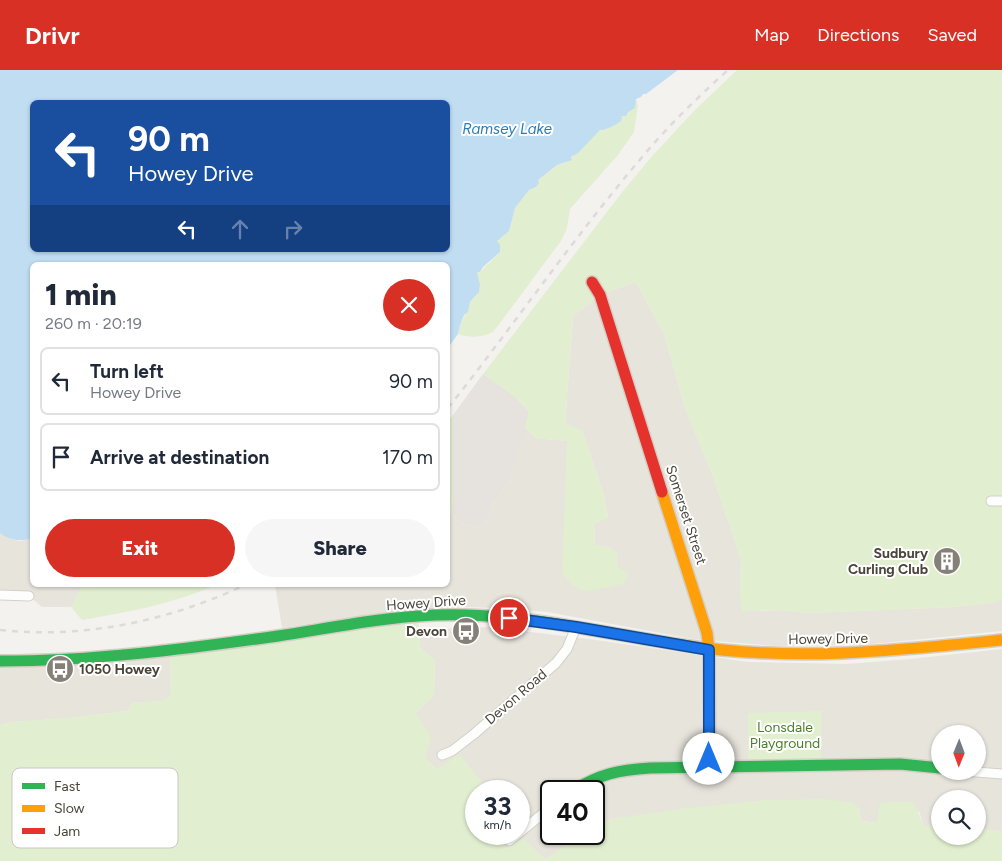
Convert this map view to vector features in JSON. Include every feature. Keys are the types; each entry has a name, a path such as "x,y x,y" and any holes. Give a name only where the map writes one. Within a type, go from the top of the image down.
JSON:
{"main road":[{"name":"Somerset Street","path":"592,282 600,295 607,316 704,623 709,650 710,766"},
{"name":"Howey Drive","path":"0,661 66,660 162,652 434,615 509,618 576,627 709,650 764,654 828,656 1002,640"},
{"path":"591,780 602,775 624,770 710,766 900,764 931,767"}],"street":[{"path":"991,501 1002,500"},
{"path":"0,595 29,596"},
{"name":"Devon Road","path":"442,755 452,751 474,734 556,663 567,649 576,627"},
{"path":"986,773 1002,774"},
{"path":"530,824 540,816"}],"shaded area":[{"path":"636,282 664,334 685,408 712,473 741,559 740,598 760,611 783,610 809,613 953,607 997,602 1002,598 1002,631 863,645 775,646 693,639 547,612 461,607 374,614 282,628 275,587 450,587 450,514 452,513 461,523 477,527 486,522 493,504 510,480 525,427 536,438 567,441 566,493 593,590 601,588 618,567 610,548 595,545 594,524 608,517 603,492 582,430 565,424 573,316 601,294"},
{"path":"483,374 513,395 529,411 510,480 493,504 486,522 477,527 461,523 452,513 453,415"},
{"path":"0,533 20,541 30,539 30,587 82,587 71,607 42,607 29,596 0,596"},
{"path":"489,627 748,662 847,664 1002,649 1002,831 986,830 986,790 931,790 931,826 924,826 919,811 877,823 861,821 859,808 766,800 612,819 605,822 605,780 540,780 540,845 566,845 545,860 530,845 530,780 480,780 459,755 437,770 425,758 416,713 434,695 435,660 420,648 419,630"},
{"path":"170,652 171,695 163,701 133,703 127,711 13,722 0,725 0,661"}],"green space":[{"path":"737,70 1002,70 1002,598 997,602 953,607 838,612 742,611 740,598 741,559 712,473 685,408 664,334 636,282 601,294 573,316 565,423 582,430 603,492 608,518 594,524 595,545 610,548 617,552 618,567 629,573 623,584 596,590 582,590 575,587 562,573 567,441 536,438 525,427 529,411 513,396 483,374 623,191 694,111"},
{"path":"636,99 638,105 634,132 618,155 570,209 567,228 561,241 494,331 476,337 458,334 470,302 480,288 477,272 480,272 500,252 497,241 509,231 515,208 529,190 536,187 539,183 538,180 557,165 567,162 600,130 609,128"},
{"path":"453,415 453,497 452,513 450,514 450,419"},
{"path":"82,587 211,587 167,602 82,620 71,607"},
{"path":"418,617 420,648 435,660 434,696 416,713 431,737 425,758 437,770 459,754 480,780 465,780 465,845 530,844 545,860 566,845 605,845 605,822 612,819 686,808 766,800 825,799 853,803 859,808 861,821 877,823 880,803 914,802 924,826 931,826 931,845 986,845 986,830 1002,831 1002,861 0,861 0,725 13,722 127,711 133,703 163,701 171,695 170,652"},
{"name":"Lonsdale Playground","path":"822,711 821,758 748,760 748,713"}],"water":[{"name":"Ramsey Lake","path":"0,70 678,70 646,94 636,99 635,108 628,112 626,116 622,116 621,121 611,127 600,130 578,153 571,157 572,160 557,165 538,180 539,183 536,187 529,190 515,208 509,231 497,241 500,245 500,252 480,272 477,272 480,285 479,292 470,302 468,312 464,315 458,334 450,345 450,262 30,262 30,539 15,540 0,533"}],"railway":[{"path":"450,405 568,249 618,187 673,122 728,70"},
{"path":"0,630 63,632 126,624 186,608 241,587"}],"traffic: fast":[{"path":"0,661 70,659 140,653 278,636 376,620 435,615 466,615 529,620 682,645"},
{"path":"595,780 628,770 650,768 900,764 931,767"}],"traffic: slow":[{"path":"662,492 707,633 709,650 710,766"},
{"path":"682,645 763,653 803,654 882,651 1002,640"}],"traffic: jam":[{"path":"592,282 600,295 662,492"}],"place":[{"name":"Sudbury Curling Club","path":"947,561"},
{"name":"Devon","path":"466,631"},
{"name":"1050 Howey","path":"60,669"}],"route":[{"path":"509,618 597,630 709,650 709,759"}]}
